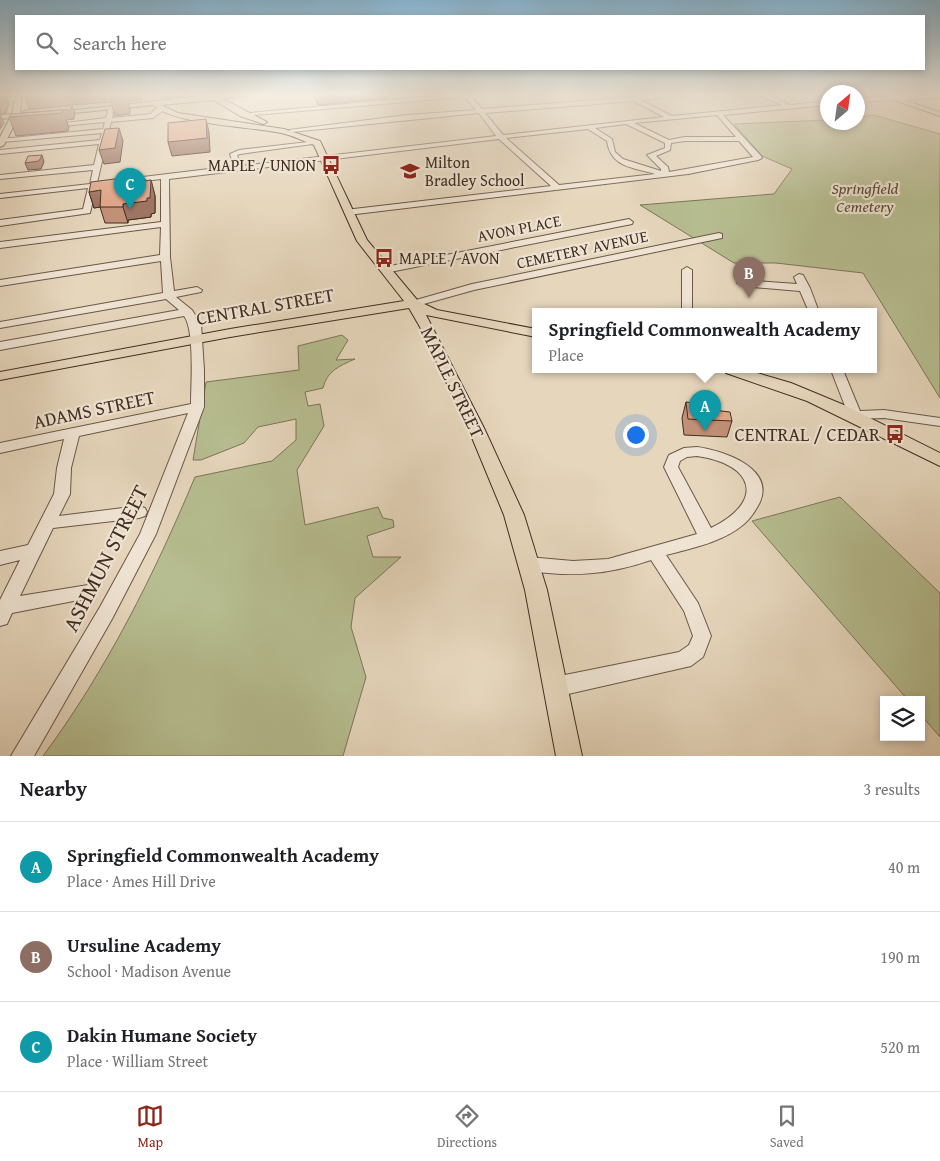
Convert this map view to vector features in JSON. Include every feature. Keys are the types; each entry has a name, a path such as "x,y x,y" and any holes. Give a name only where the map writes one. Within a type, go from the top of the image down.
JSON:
{"main road":[{"path":"2,142 12,130"},
{"path":"280,130 317,143 319,140 293,130"},
{"name":"MAPLE STREET","path":"317,143 363,242 413,304 427,327 476,428 514,515 536,590 568,756"},
{"name":"CENTRAL STREET","path":"0,376 379,307 413,304 433,313 532,332"},
{"path":"742,373 787,386 855,416 940,460"}],"street":[{"path":"495,130 556,186"},
{"path":"0,196 561,130"},
{"path":"595,130 610,140 613,153 617,157 631,164 665,174"},
{"path":"644,130 668,142 685,139 742,139"},
{"path":"348,212 699,170 758,158 734,130"},
{"path":"0,223 87,212 96,166 106,131 2,142"},
{"path":"0,152 102,142"},
{"path":"665,174 665,169 651,155 668,149 668,142"},
{"path":"238,168 233,154 239,152 317,143"},
{"path":"0,177 96,166"},
{"path":"165,177 165,257 169,296 188,312"},
{"name":"AVON PLACE","path":"385,270 629,222"},
{"path":"0,245 165,224"},
{"name":"CEMETERY AVENUE","path":"413,304 472,287 719,236"},
{"path":"0,282 165,257"},
{"path":"687,270 687,308"},
{"path":"799,277 812,308"},
{"path":"742,283 805,288"},
{"path":"0,325 197,290"},
{"path":"0,346 188,312"},
{"name":"ASHMUN STREET","path":"22,756 106,613 148,534 197,407 197,339 195,324 188,312"},
{"path":"838,373 855,416 884,414 940,422"},
{"name":"ADAMS STREET","path":"0,448 197,407"},
{"path":"3,612 62,494 64,468 73,432"},
{"path":"528,564 577,569 602,567 630,561 708,537 729,526 747,511 755,496 754,485 743,470 725,458 701,452 682,453 672,460 673,474 708,537"},
{"path":"48,523 139,512"},
{"path":"0,558 33,551"},
{"path":"555,687 684,660 696,651 702,636 692,608 655,552"},
{"path":"3,612 88,592"}],"green space":[{"name":"Springfield Cemetery","path":"739,130 927,130 940,134 940,398 863,273 776,263 734,263 640,205 774,194 792,169 762,156"},
{"path":"342,335 348,340 336,360 355,359 331,373 327,377 323,388 305,392 308,406 320,404 324,426 297,470 305,525 378,507 383,518 393,520 394,527 367,536 373,557 401,557 355,598 351,627 366,677 343,756 43,756 66,724 108,656 146,586 195,477 272,461 296,440 296,419 258,427 244,443 201,460 193,460 206,382 299,370 298,346"},
{"path":"840,497 940,593 940,737 925,720 925,696 905,696 752,521"}],"building":[{"path":"105,130 119,130 115,148 99,150"},
{"path":"168,130 207,130 207,138 168,142"},
{"path":"42,155 39,161 25,163 28,156"},
{"path":"130,177 130,180 151,180 150,198 147,198 147,201 123,204 123,207 100,207 101,190 89,192 91,182"},
{"path":"686,402 702,404 703,409 730,412 732,421 688,419"}],"place":[{"name":"MAPLE / UNION","path":"331,165"},
{"name":"Milton Bradley School","path":"410,171"},
{"name":"Dakin Humane Society","path":"130,209"},
{"name":"MAPLE / AVON","path":"384,258"},
{"name":"Ursuline Academy","path":"749,298"},
{"name":"Springfield Commonwealth Academy","path":"705,431"},
{"name":"CENTRAL / CEDAR","path":"895,434"}]}
